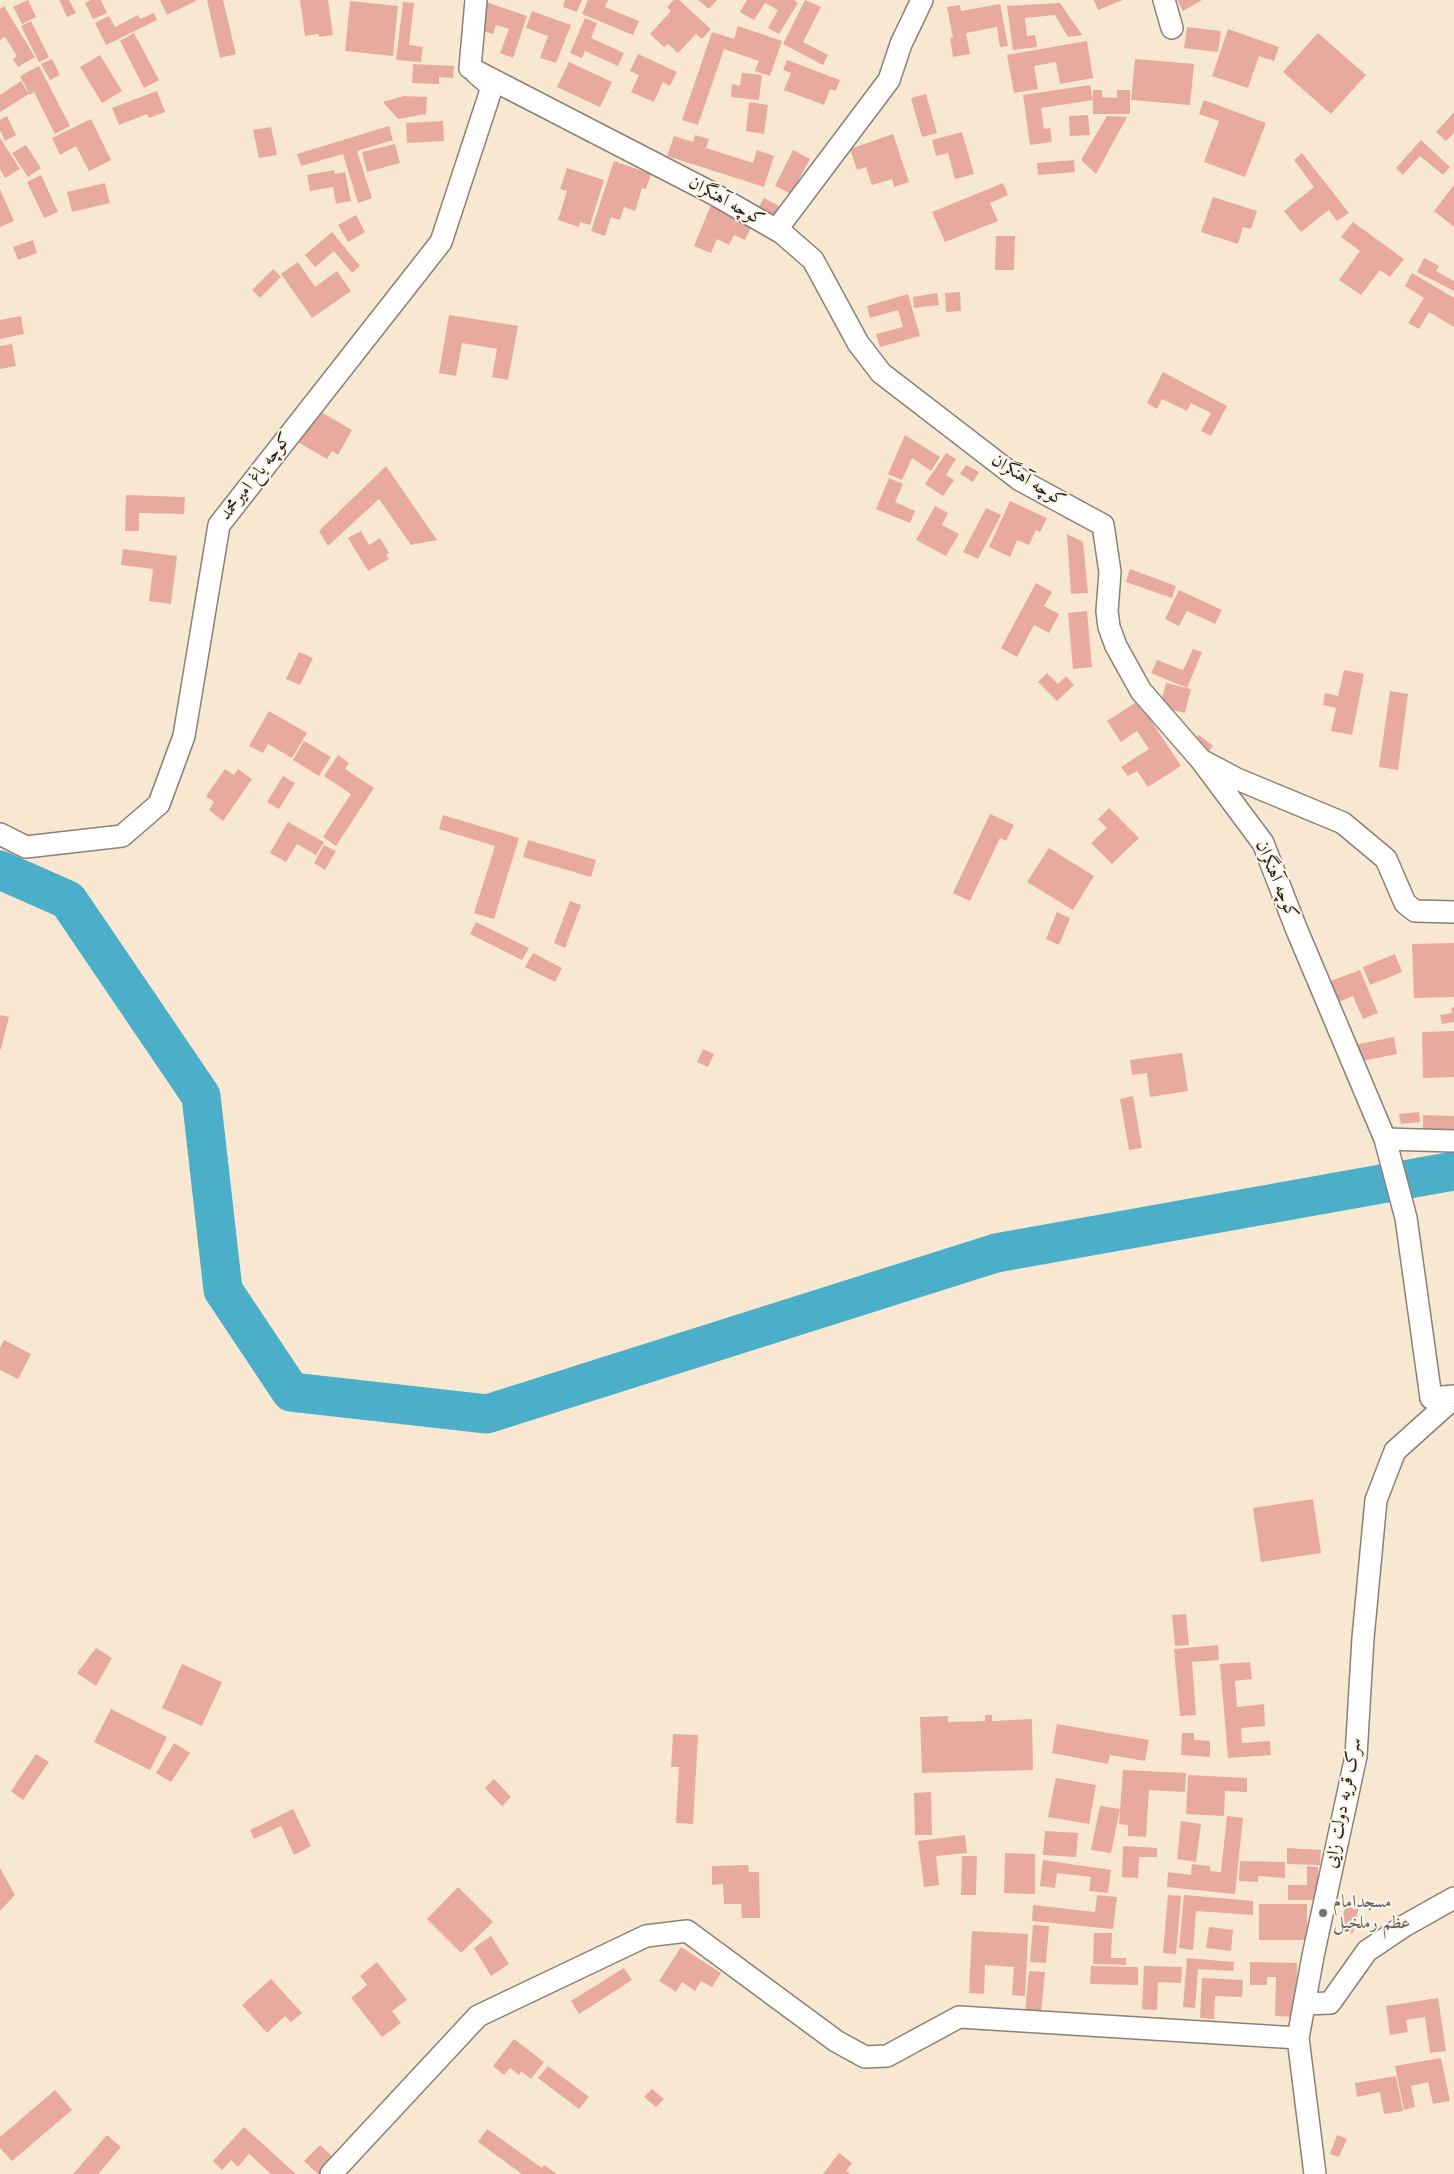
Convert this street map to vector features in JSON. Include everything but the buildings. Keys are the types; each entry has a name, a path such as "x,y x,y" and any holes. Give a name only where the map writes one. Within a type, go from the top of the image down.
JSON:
{"street":[{"path":"470,68 476,0"},
{"path":"777,229 889,80 901,44 922,0"},
{"path":"1164,0 1172,28"},
{"name":"کوچه آهنگران","path":"470,68 712,193 777,229 813,260 858,342 881,373 1020,480 1103,526 1110,572 1107,611 1109,627 1116,646 1141,692 1201,760 1264,843 1296,928 1385,1139 1406,1218 1431,1398 1454,1397"},
{"name":"کوچه باغ امیرمحمد","path":"0,834 26,847 122,836 159,804 184,736 219,525 440,242 492,87 470,68"},
{"path":"1201,760 1237,779 1343,823 1386,859 1405,903 1415,911 1454,912"},
{"path":"1385,1139 1454,1141"},
{"name":"سرک قریه دولت زایی","path":"1315,2174 1298,2038 1356,1756 1363,1638 1376,1500 1394,1451 1454,1397"},
{"path":"1304,2004 1330,2004 1367,1951 1404,1926 1454,1898"},
{"path":"331,2174 478,2016 646,1936 687,1931 836,2041 865,2057 887,2056 959,2017 1298,2038"}],"waterway":[{"path":"0,870 68,900 201,1096 223,1290 291,1392 487,1414 996,1253 1454,1171"}],"place":[{"name":"مسجدامام عظم رملخیل","path":"1323,1913"}]}
